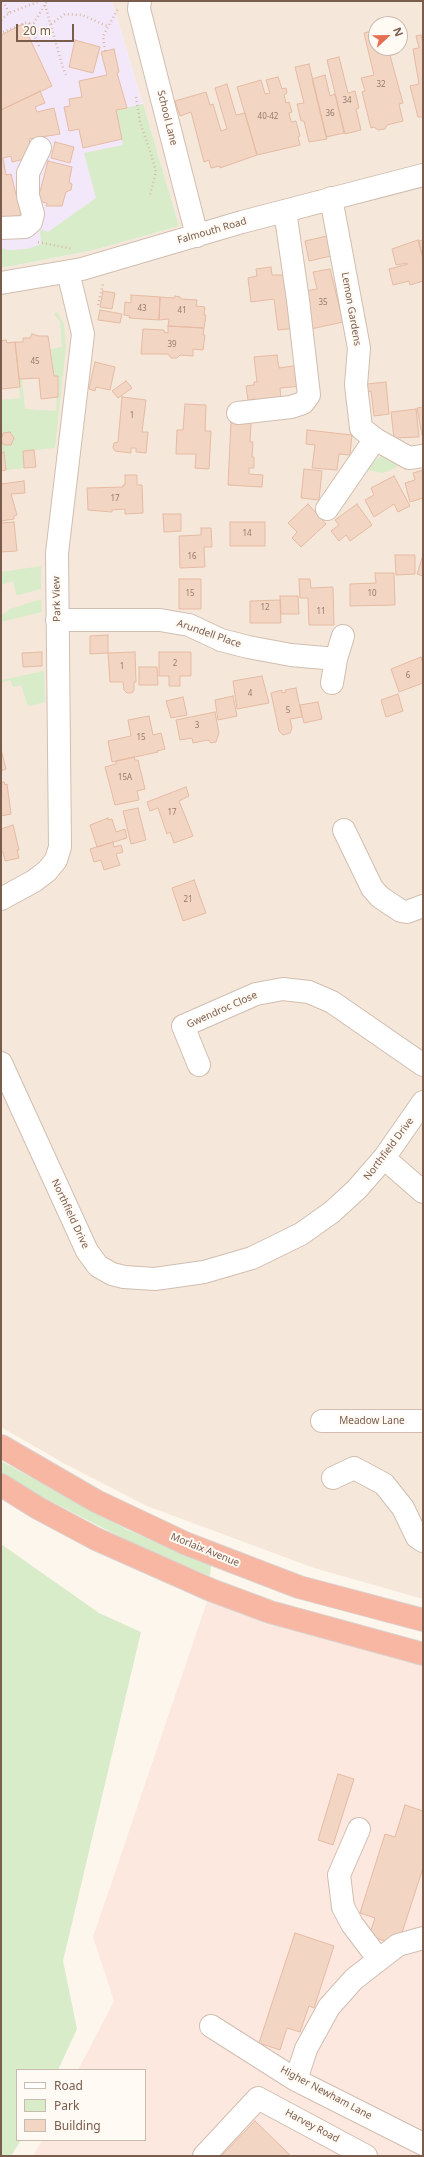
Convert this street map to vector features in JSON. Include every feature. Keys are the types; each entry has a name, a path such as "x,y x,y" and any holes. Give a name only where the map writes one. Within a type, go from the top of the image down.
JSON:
{"highway":[{"name":"Morlaix Avenue","path":"1,1446 96,1501 187,1544 299,1587 423,1620"},
{"path":"1,1485 38,1508 96,1539 211,1590 270,1612 423,1654"}],"street":[{"name":"School Lane","path":"134,3 139,9 197,236"},
{"path":"1,228 25,227 29,224 32,214 28,196 28,173 40,148"},
{"name":"Falmouth Road","path":"1,283 68,272 331,198 423,175"},
{"name":"Lemon Gardens","path":"331,198 359,348 356,385 361,428 375,439 409,458 423,456"},
{"path":"238,413 315,403 309,395 309,380 285,211"},
{"name":"Park View","path":"1,899 34,881 47,871 56,860 60,847 57,553 83,334 68,272"},
{"path":"327,509 375,439"},
{"name":"Arundell Place","path":"57,620 160,620 189,625 221,640 248,647 284,654 336,659"},
{"path":"332,683 336,659 343,636"},
{"path":"344,830 372,888 380,898 401,911 407,912 423,906"},
{"name":"Gwendroc Close","path":"199,1065 183,1026 256,994 283,989 309,992 332,1002 423,1065"},
{"name":"Northfield Drive","path":"1,1063 87,1250 98,1266 118,1276 155,1279 192,1275 230,1265 266,1252 301,1234 327,1216 357,1189 384,1158 423,1102"},
{"path":"384,1158 423,1192"},
{"name":"Meadow Lane","path":"322,1421 423,1421"},
{"path":"333,1478 354,1468 384,1484 403,1508 417,1537 423,1541"},
{"path":"359,1829 339,1875 343,1907 352,1924 379,1960"},
{"path":"296,2080 306,2049 329,2007 354,1979 398,1945 423,1938"},
{"name":"Higher Newham Lane","path":"211,2026 296,2080 423,2144"},
{"name":"Harvey Road","path":"204,2156 258,2098 361,2155"}],"path":[{"path":"3,1 9,13"},
{"path":"1,20 9,13 40,1"},
{"path":"3,32 24,23 34,23 48,1"},
{"path":"105,51 103,36 108,26 134,3"},
{"path":"45,5 67,77"},
{"path":"51,24 65,14 82,15 108,26"},
{"path":"29,23 39,46"},
{"path":"136,97 140,122 152,154 156,172 150,195"},
{"path":"29,224 38,242 80,250"},
{"path":"96,312 104,278"}],"shaded area":[{"path":"1,1 112,1 179,226 94,250 1,268"},
{"path":"112,1 423,1 423,1599 314,1568 147,1506 65,1464 1,1427 1,268 94,250 179,226"},
{"path":"211,1590 423,1654 423,2156 33,2156 41,2141 146,2141 146,2069 79,2069 114,2001 93,1937"}],"green space":[{"path":"143,104 179,226 94,250 1,268 1,248 8,250 27,249 41,244 40,229 48,232 96,198 84,153 123,145 116,110"},
{"path":"57,312 64,324 66,347 55,448 23,451 24,468 6,470 4,452 1,453 1,400 20,398 19,379 22,379 25,409 56,411 57,393 59,392 58,376 54,376 51,349 62,347 60,322 54,314"},
{"path":"384,455 396,461 398,465 395,468 383,473 366,470 375,460"},
{"path":"41,566 41,589 19,595 16,594 13,581 1,585 1,572"},
{"path":"41,599 42,612 1,622 1,616 10,609"},
{"path":"44,671 45,702 30,706 27,704 21,685 13,687 10,680 1,683 1,680"},
{"path":"1,1461 128,1530 211,1565 210,1576 140,1547 21,1486 1,1473"},
{"path":"1,1544 99,1613 141,1632 63,1961 77,2029 58,2069 16,2069 16,2141 20,2141 11,2156 1,2156"}],"building":[{"path":"23,24 52,86 1,110 1,35"},
{"path":"368,32 368,50 364,33"},
{"path":"421,35 423,43 423,117 418,117 410,86 419,84 413,49 419,48 416,36"},
{"path":"75,40 100,47 93,73 69,67"},
{"path":"114,49 119,72 117,73 127,108 116,110 122,139 83,148 79,129 69,131 64,107 70,106 69,99 82,97 79,81 107,75 101,52"},
{"path":"369,56 390,56 403,103 399,104 403,121 387,125 385,129 378,130 374,127 371,128 362,92 365,91 361,78 374,75"},
{"path":"339,57 348,93 355,91 359,108 356,109 361,130 345,134 327,60"},
{"path":"309,64 327,139 309,142 304,121 301,121 297,104 304,103 295,67"},
{"path":"325,75 330,96 335,94 344,133 326,137 312,79"},
{"path":"278,77 282,89 286,88 287,93 284,95 286,103 289,102 292,112 289,113 291,122 296,121 300,136 298,137 300,145 257,155 237,87 261,80 265,94 270,93 266,80"},
{"path":"227,84 236,115 245,113 257,155 220,168 220,166 211,168 209,160 204,162 191,112 180,116 175,101 206,92 210,105 213,104 221,131 227,129 215,88"},
{"path":"40,91 45,103 35,107 37,112 54,108 60,134 29,139 33,157 12,162 11,156 3,158 6,175 11,174 21,215 1,219 1,110"},
{"path":"55,142 74,147 70,163 51,158"},
{"path":"48,161 72,167 69,182 72,184 71,190 66,192 62,206 46,206 47,203 38,201 38,191 40,192"},
{"path":"327,236 331,256 309,261 305,241"},
{"path":"418,240 423,259 423,281 410,285 409,281 393,285 389,269 408,264 396,265 392,249"},
{"path":"423,240 423,259 419,241"},
{"path":"271,267 272,275 290,275 297,328 278,330 274,299 251,302 248,278 257,276 256,269"},
{"path":"330,269 343,322 311,329 306,291 317,289 313,272"},
{"path":"103,291 115,293 112,309 100,307"},
{"path":"131,295 160,297 159,320 129,318 130,316 124,315 125,302 131,303"},
{"path":"175,296 180,297 181,299 197,300 196,306 205,307 204,315 206,315 204,328 168,326 169,319 159,320 160,297 174,298"},
{"path":"100,310 122,314 120,323 98,320"},
{"path":"168,326 204,328 203,335 205,335 203,350 193,349 193,356 180,355 177,358 171,358 168,354 141,354 143,329 164,330 164,332 168,333"},
{"path":"32,334 48,336 54,376 58,376 58,397 41,399 39,378 19,379 15,342 23,342 23,338 30,338"},
{"path":"6,340 7,343 15,342 20,387 1,389 1,341"},
{"path":"277,355 279,368 300,365 302,386 280,388 281,400 256,402 255,399 248,400 246,386 254,385 254,382 257,382 254,357"},
{"path":"95,362 115,367 110,390 96,387 95,391 89,389"},
{"path":"126,381 132,388 118,398 112,391"},
{"path":"386,382 389,414 374,416 371,391 368,392 367,384"},
{"path":"122,397 146,400 142,432 148,432 146,453 136,452 136,448 131,448 131,453 115,451 113,448 114,443 118,442"},
{"path":"185,404 206,405 205,431 211,431 209,469 195,468 196,454 176,454 177,430 183,430"},
{"path":"423,407 423,434 422,435 417,408"},
{"path":"416,409 419,437 394,438 391,412"},
{"path":"231,422 251,423 250,442 253,442 252,457 254,457 254,468 249,468 249,474 263,475 262,487 228,485"},
{"path":"307,430 352,435 350,455 339,454 337,470 312,468 315,445 306,444"},
{"path":"10,432 14,438 11,445 4,445 1,440 3,433"},
{"path":"34,450 36,467 24,468 23,451"},
{"path":"4,452 6,470 1,471 1,453"},
{"path":"304,469 322,471 319,500 301,498"},
{"path":"423,470 423,498 410,502 405,483 415,480 413,473"},
{"path":"125,475 137,475 137,485 142,485 143,513 125,514 125,509 112,510 112,512 88,510 87,488 123,487 123,485 125,485"},
{"path":"394,476 410,506 398,512 394,504 374,517 365,500 374,495 371,488"},
{"path":"24,481 25,493 11,494 17,515 14,516 14,519 1,521 1,484"},
{"path":"308,504 326,524 301,547 292,538 297,532 288,523"},
{"path":"357,504 372,525 350,541 346,535 339,541 331,531 339,525 335,520"},
{"path":"163,514 181,514 181,531 164,532"},
{"path":"14,522 17,551 1,552 1,523"},
{"path":"230,522 265,522 265,546 230,546"},
{"path":"201,528 211,528 212,547 204,547 205,567 180,568 179,536 201,535"},
{"path":"395,555 415,555 415,574 396,575"},
{"path":"423,555 423,576 417,574"},
{"path":"375,573 394,573 395,605 350,606 350,584 376,583"},
{"path":"179,579 201,579 201,609 179,609"},
{"path":"299,579 310,579 311,588 333,587 334,625 309,625 308,598 300,598"},
{"path":"280,596 298,596 299,614 281,614"},
{"path":"280,600 281,623 250,623 250,601"},
{"path":"108,635 108,653 90,654 90,636"},
{"path":"42,652 42,666 23,667 22,653"},
{"path":"135,652 136,682 134,682 134,690 132,693 127,693 124,690 123,682 110,682 108,653"},
{"path":"159,652 191,652 191,676 180,676 180,686 169,686 169,676 159,676"},
{"path":"421,657 423,663 423,683 399,692 391,669"},
{"path":"139,667 157,667 158,685 139,685"},
{"path":"262,676 269,703 237,709 233,681"},
{"path":"296,688 302,717 290,719 292,728 290,733 283,735 279,731 271,693 282,690 282,693 286,692 285,690"},
{"path":"398,694 403,711 386,717 381,700"},
{"path":"233,696 237,716 218,720 215,700"},
{"path":"183,697 187,715 171,718 166,701"},
{"path":"318,702 322,719 304,723 300,705"},
{"path":"215,712 219,733 216,742 211,743 208,740 193,743 192,738 180,740 176,720"},
{"path":"149,716 153,735 161,733 165,749 157,751 158,752 112,762 108,741 131,736 128,720"},
{"path":"1,749 6,769 1,771"},
{"path":"134,757 135,760 138,760 145,789 137,791 139,800 115,805 105,767 116,764 116,761"},
{"path":"1,782 4,782 5,785 7,784 11,814 1,816"},
{"path":"186,787 189,796 179,801 193,836 174,843 170,832 167,834 158,808 150,811 147,802"},
{"path":"138,808 146,840 131,844 123,811"},
{"path":"108,818 108,820 112,819 116,832 125,829 127,838 97,847 90,825"},
{"path":"13,825 19,850 17,850 19,858 5,861 3,852 1,852 1,829"},
{"path":"113,842 114,847 121,845 123,852 116,854 120,865 104,870 101,860 94,862 90,849"},
{"path":"194,880 206,913 183,921 172,888"},
{"path":"338,1774 354,1779 333,1845 318,1840"},
{"path":"405,1805 423,1811 423,1868 398,1945 369,1936 375,1918 360,1913 385,1834 395,1837"},
{"path":"295,1933 334,1946 314,2008 309,2006 300,2032 287,2028 280,2050 259,2043"},
{"path":"255,2121 291,2156 221,2156"}]}
